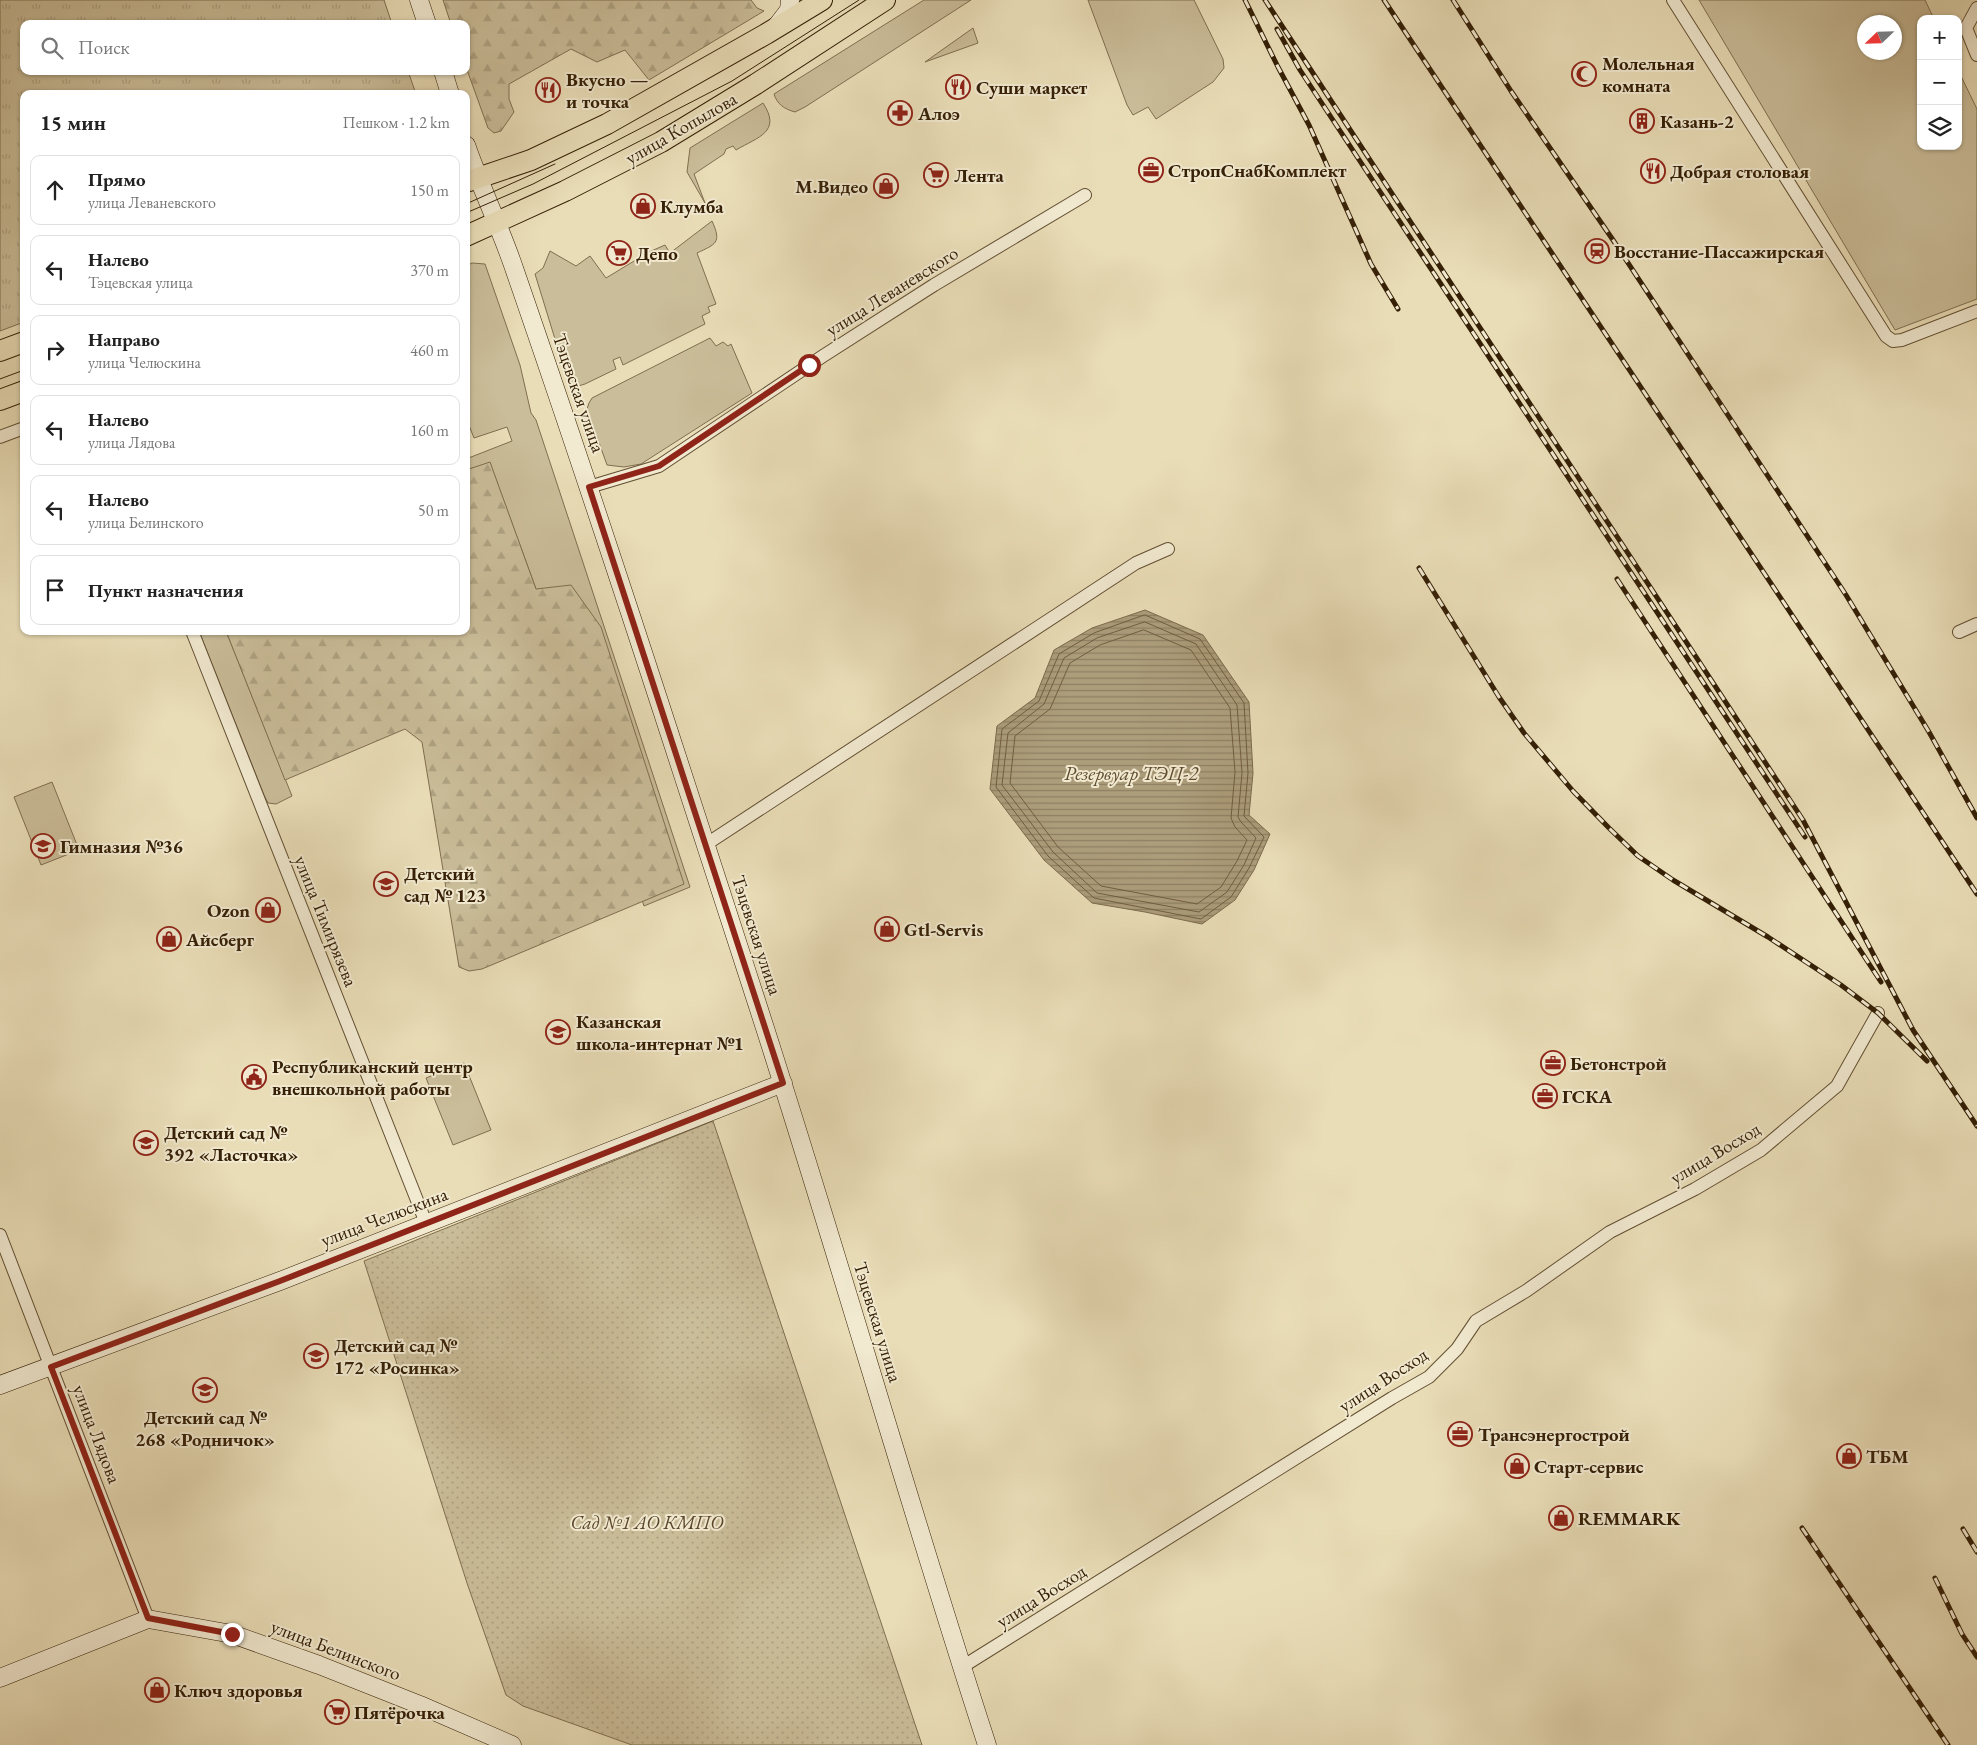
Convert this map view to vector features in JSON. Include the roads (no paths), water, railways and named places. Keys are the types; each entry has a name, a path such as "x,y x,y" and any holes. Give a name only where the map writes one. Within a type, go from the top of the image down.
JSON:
{"main road":[{"path":"419,0 426,20"},
{"path":"774,30 789,10 790,0"},
{"path":"472,180 531,160 607,124 774,30 822,0"},
{"name":"улица Копылова","path":"470,234 565,191 661,142 756,84 885,0"},
{"path":"444,75 449,90"},
{"name":"Тэцевская улица","path":"472,180 496,224 514,268 589,487 783,1083 934,1581 987,1745"},
{"path":"0,351 20,344"},
{"path":"0,400 20,392"},
{"name":"улица Челюскина","path":"0,1386 271,1284 783,1083"},
{"path":"0,1678 148,1618"},
{"name":"улица Белинского","path":"148,1618 240,1637 319,1665 420,1705 512,1745"}],"street":[{"path":"1673,0 1886,336 1893,341 1902,340 1977,311"},
{"path":"1977,8 1966,28 1977,55"},
{"name":"улица Леваневского","path":"589,487 659,466 823,356 934,285 1085,195"},
{"path":"0,437 20,430"},
{"path":"705,845 1136,563 1168,549"},
{"path":"1960,632 1977,624"},
{"name":"улица Тимирязева","path":"194,635 426,1223"},
{"name":"улица Восход","path":"962,1667 1392,1398 1429,1377 1457,1349 1476,1320 1526,1291 1610,1232 1696,1189 1761,1150 1837,1086 1878,1013"},
{"name":"улица Лядова","path":"0,1236 148,1618"}],"water":[{"name":"Резервуар ТЭЦ-2","path":"1145,610 1203,635 1249,702 1253,773 1249,815 1270,834 1254,870 1235,900 1202,924 1092,903 1044,860 990,789 997,726 1035,698 1054,650 1092,628"}],"tram line":[{"path":"470,211 533,184 732,81 859,0"},
{"path":"470,202 555,164"},
{"path":"0,379 20,372"}],"railway":[{"path":"1245,0 1309,125 1371,264 1398,309"},
{"path":"1265,0 1803,820 1913,1030 1977,1126"},
{"path":"1384,0 1977,894"},
{"path":"1453,0 1511,91 1613,240 1846,595 1929,732 1977,818"},
{"path":"1277,29 1300,70 1805,837"},
{"path":"1419,568 1499,697 1524,733 1573,791 1609,828 1638,856 1673,880 1768,937 1841,985 1878,1013 1927,1061"},
{"path":"1617,579 1881,982"},
{"path":"1802,1528 1948,1745"},
{"path":"1963,1529 1977,1552"},
{"path":"1935,1578 1962,1634 1977,1657"}],"place":[{"name":"Молельная комната","path":"1584,74"},
{"name":"Суши маркет","path":"958,87"},
{"name":"Вкусно — и точка","path":"548,90"},
{"name":"Алоэ","path":"900,113"},
{"name":"Казань-2","path":"1642,121"},
{"name":"СтропСнабКомплект","path":"1151,170"},
{"name":"Добрая столовая","path":"1653,171"},
{"name":"Лента","path":"936,175"},
{"name":"М.Видео","path":"886,186"},
{"name":"Клумба","path":"643,206"},
{"name":"Восстание-Пассажирская","path":"1597,251"},
{"name":"Депо","path":"619,253"},
{"name":"Гимназия №36","path":"43,846"},
{"name":"Детский сад № 123","path":"386,884"},
{"name":"Ozon","path":"268,910"},
{"name":"Gtl-Servis","path":"887,929"},
{"name":"Айсберг","path":"169,939"},
{"name":"Казанская школа-интернат №1","path":"558,1032"},
{"name":"Бетонстрой","path":"1553,1063"},
{"name":"Республиканский центр внешкольной работы","path":"254,1077"},
{"name":"ГСКА","path":"1545,1096"},
{"name":"Детский сад № 392 «Ласточка»","path":"146,1143"},
{"name":"Детский сад № 172 «Росинка»","path":"316,1356"},
{"name":"Детский сад № 268 «Родничок»","path":"205,1390"},
{"name":"Трансэнергострой","path":"1460,1434"},
{"name":"ТБМ","path":"1849,1456"},
{"name":"Старт-сервис","path":"1517,1466"},
{"name":"REMMARK","path":"1561,1518"},
{"name":"Ключ здоровья","path":"157,1690"},
{"name":"Пятёрочка","path":"337,1712"}],"park label":[{"name":"Сад №1 АО КМПО","path":"647,1522"}]}
